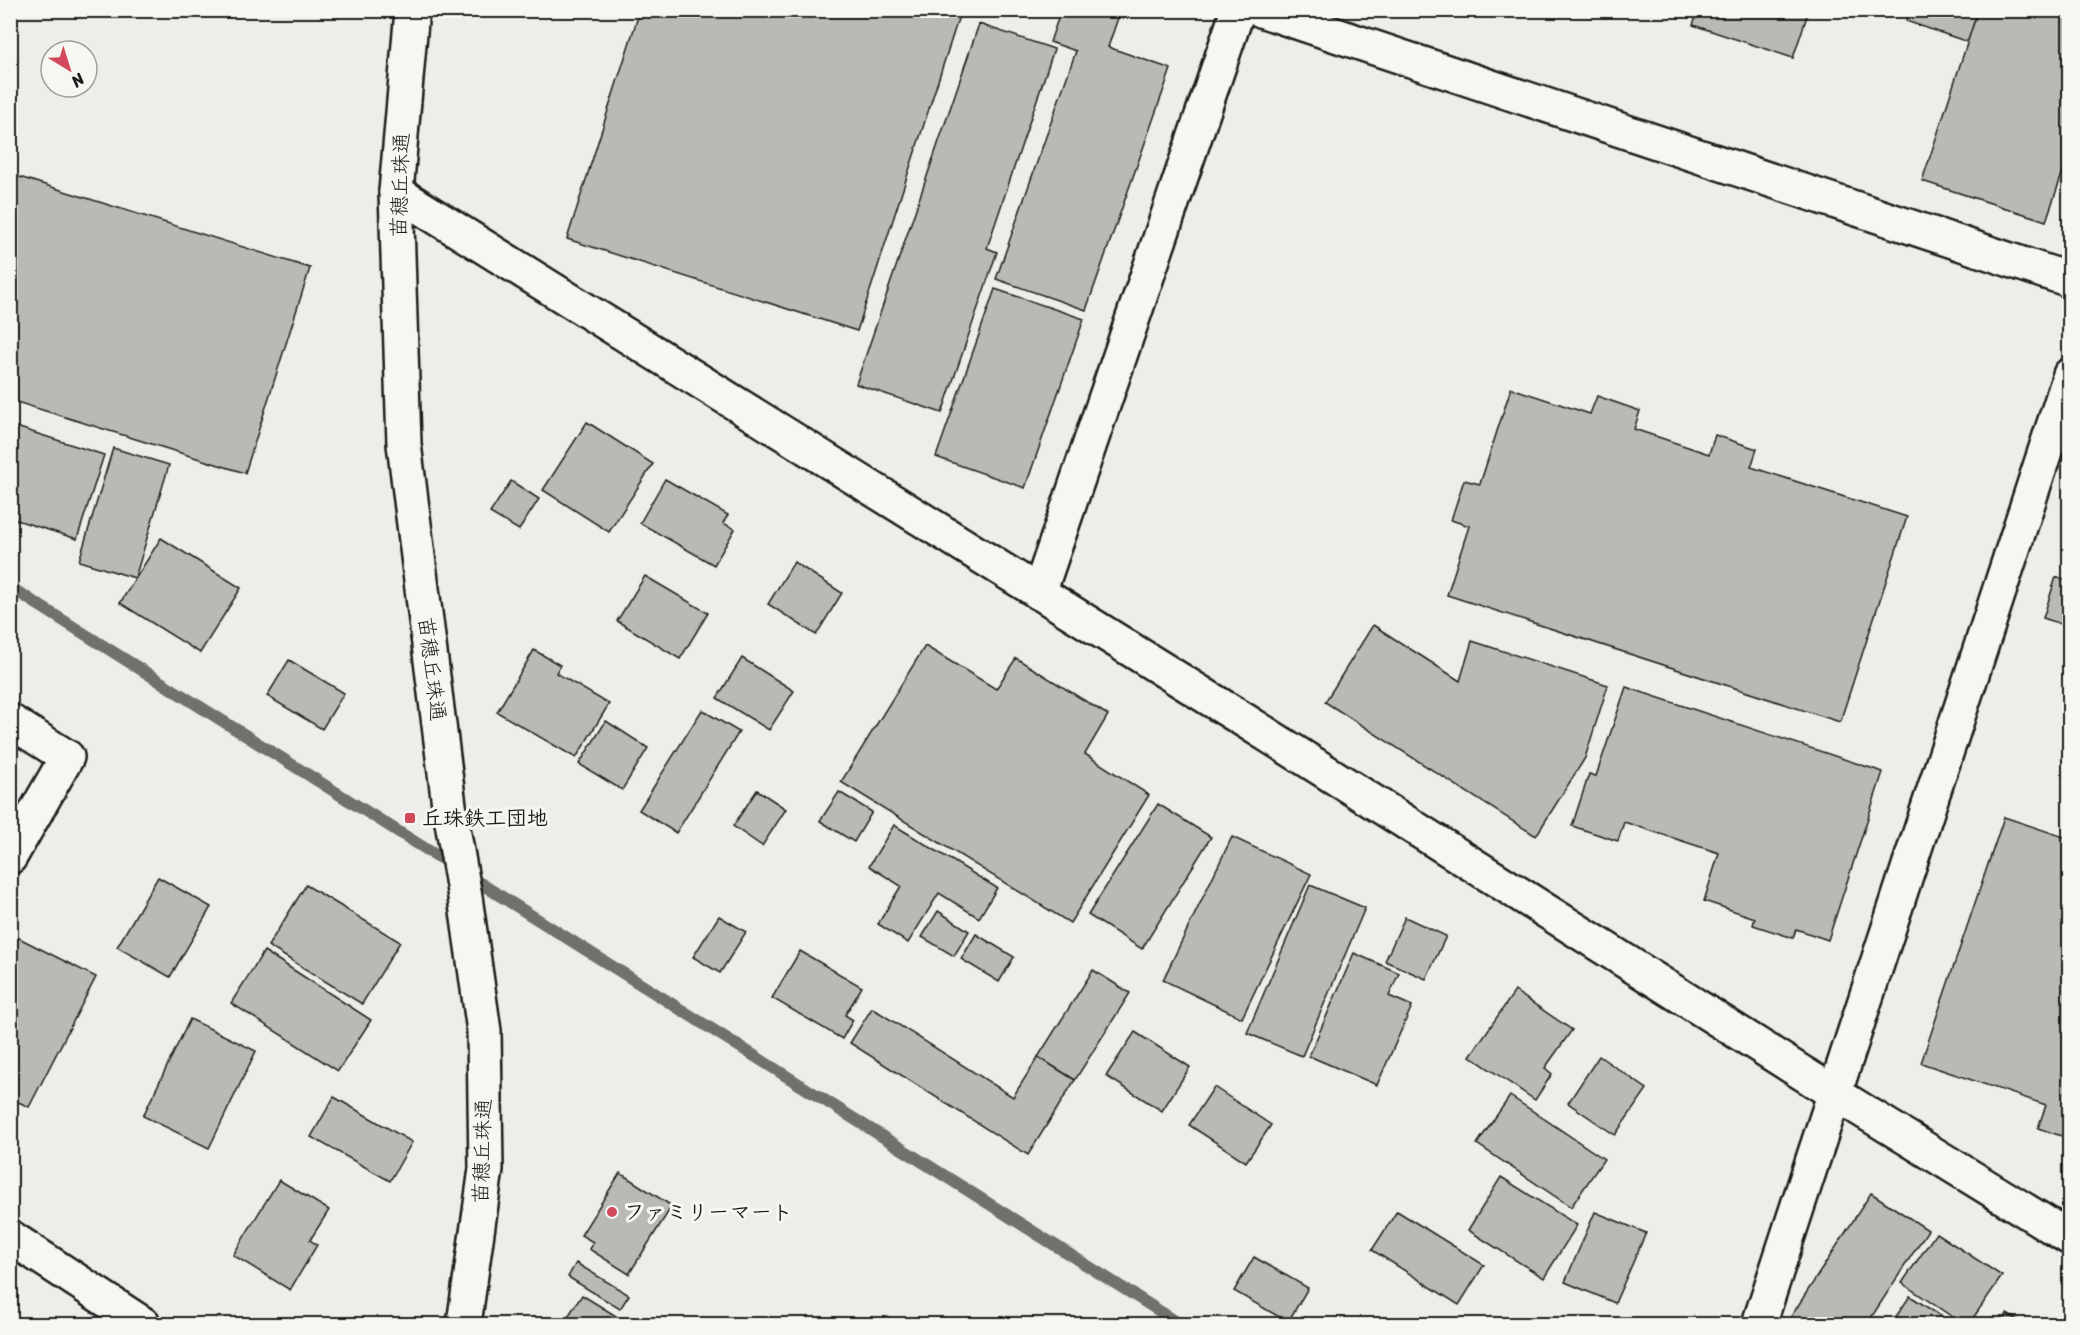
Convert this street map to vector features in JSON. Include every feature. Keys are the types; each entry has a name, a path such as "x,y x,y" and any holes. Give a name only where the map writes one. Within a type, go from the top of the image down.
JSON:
{"street":[{"name":"苗穂丘珠通","path":"412,10 396,192 404,444 449,805 484,1031 486,1169 464,1324"},
{"path":"1040,593 1238,10"},
{"path":"1261,10 2070,280"},
{"path":"396,192 1040,593 1834,1093 2070,1238"},
{"path":"1759,1324 2070,375"},
{"path":"10,721 67,757 10,857"},
{"path":"10,1237 143,1324"}],"building":[{"path":"640,10 961,10 857,331 567,239"},
{"path":"1061,10 1105,10 1119,15 1108,47 1171,69 1086,310 996,279 1076,51 1050,42"},
{"path":"1698,10 1809,10 1793,58 1693,25"},
{"path":"1909,10 1978,10 1968,42 1906,21"},
{"path":"1978,10 2070,10 2070,151 2046,221 1922,181"},
{"path":"979,24 1054,49 987,248 997,252 942,413 856,384"},
{"path":"10,174 310,268 245,473 10,400"},
{"path":"995,289 1084,319 1025,488 936,457"},
{"path":"1511,388 1590,414 1597,396 1640,411 1634,429 1709,454 1715,435 1757,449 1751,467 1907,517 1840,722 1447,595 1469,526 1451,520 1464,480 1480,484"},
{"path":"587,422 653,464 609,532 543,490"},
{"path":"10,425 104,455 77,539 10,518"},
{"path":"113,448 169,465 135,578 79,561"},
{"path":"665,479 728,515 723,523 735,529 714,565 640,523"},
{"path":"511,481 539,499 519,530 490,513"},
{"path":"161,538 241,588 200,653 120,603"},
{"path":"794,562 842,593 816,635 768,604"},
{"path":"645,576 708,613 680,659 617,621"},
{"path":"2056,577 2070,581 2070,617 2067,626 2043,618"},
{"path":"1373,625 1460,681 1472,641 1608,685 1585,758 1536,836 1325,702"},
{"path":"925,646 996,689 1016,658 1108,715 1085,754 1149,795 1070,923 841,782"},
{"path":"534,650 560,665 556,673 609,704 576,758 497,712"},
{"path":"742,658 794,691 769,730 717,698"},
{"path":"289,660 344,693 322,729 267,696"},
{"path":"1626,687 1883,772 1828,940 1796,929 1793,938 1753,925 1755,918 1704,901 1719,853 1624,822 1618,841 1572,826 1589,774 1596,776"},
{"path":"702,710 739,732 676,833 639,810"},
{"path":"606,721 648,748 622,790 579,764"},
{"path":"757,790 786,809 762,846 733,826"},
{"path":"839,792 872,812 854,842 820,821"},
{"path":"1158,804 1211,837 1142,949 1088,915"},
{"path":"2004,817 2070,839 2070,1139 2038,1128 2046,1105 1921,1063"},
{"path":"894,825 997,888 979,918 939,893 908,943 878,924 901,886 869,866"},
{"path":"1232,837 1311,874 1242,1018 1163,980"},
{"path":"158,877 211,907 170,977 117,947"},
{"path":"306,885 400,942 362,1004 268,946"},
{"path":"1310,885 1365,908 1302,1056 1247,1033"},
{"path":"938,911 969,931 954,956 922,937"},
{"path":"719,916 746,932 720,973 693,957"},
{"path":"1405,917 1446,936 1426,979 1385,961"},
{"path":"976,934 1014,957 999,982 961,959"},
{"path":"17,937 96,977 29,1107 10,1098 10,950"},
{"path":"264,951 371,1020 338,1071 231,1003"},
{"path":"800,951 862,987 845,1015 853,1020 842,1039 772,998"},
{"path":"1354,953 1399,973 1389,996 1412,1006 1377,1085 1309,1056"},
{"path":"1093,970 1130,993 1075,1080 1038,1057"},
{"path":"1515,991 1572,1030 1545,1068 1552,1074 1535,1100 1470,1056"},
{"path":"872,1008 1013,1097 1038,1057 1075,1080 1028,1155 850,1043"},
{"path":"190,1019 256,1051 209,1148 143,1116"},
{"path":"1135,1032 1190,1067 1162,1111 1106,1076"},
{"path":"1599,1056 1647,1089 1615,1135 1568,1103"},
{"path":"1214,1087 1271,1125 1246,1162 1189,1125"},
{"path":"1510,1096 1604,1159 1571,1207 1477,1144"},
{"path":"334,1097 412,1142 390,1181 311,1137"},
{"path":"620,1173 672,1206 629,1274 589,1249 593,1242 581,1235"},
{"path":"1501,1177 1577,1225 1544,1278 1468,1230"},
{"path":"279,1180 329,1210 310,1240 317,1245 290,1290 233,1255"},
{"path":"1871,1193 1928,1230 1867,1324 1800,1324 1790,1318"},
{"path":"1397,1211 1484,1265 1459,1305 1372,1250"},
{"path":"1595,1212 1646,1233 1615,1303 1565,1282"},
{"path":"1936,1233 2002,1276 1969,1324 1963,1324 1902,1283"},
{"path":"1254,1257 1308,1288 1288,1322 1234,1291"},
{"path":"576,1263 629,1295 620,1309 568,1277"},
{"path":"582,1295 616,1316 610,1324 563,1324"},
{"path":"1910,1296 1953,1324 1891,1324"},
{"path":"2007,1314 2024,1324 2001,1324"}],"waterway":[{"path":"10,587 1180,1324"}],"place":[{"name":"丘珠鉄工団地","path":"410,818"},
{"name":"ファミリーマート","path":"612,1212"}]}
